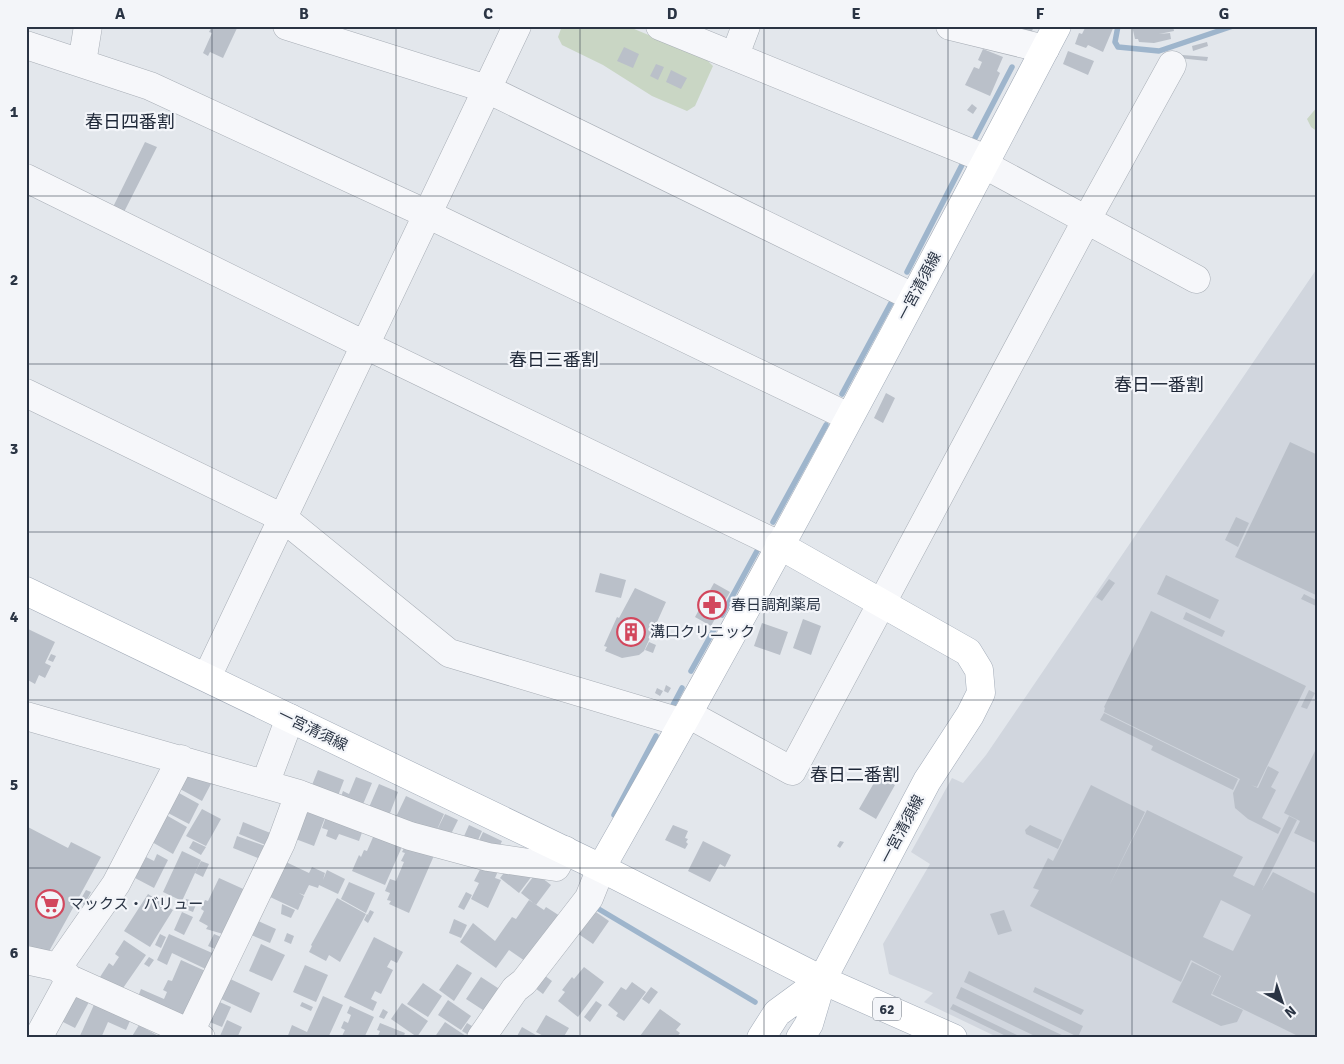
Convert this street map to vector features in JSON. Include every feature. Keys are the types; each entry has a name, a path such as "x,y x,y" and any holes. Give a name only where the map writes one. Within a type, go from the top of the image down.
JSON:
{"main road":[{"name":"一宮清須線","path":"601,868 849,417 1051,38"},
{"name":"一宮清須線","path":"26,591 565,850 822,980 927,781 970,715 981,693 979,670 968,652 779,545"},
{"path":"802,1037 809,1024 822,980"},
{"path":"761,1038 777,1013 822,980"},
{"name":"62","path":"822,980 952,1038"}],"street":[{"path":"82,64 88,26"},
{"path":"286,26 487,89 913,297"},
{"path":"206,677 517,26"},
{"path":"660,26 735,55 985,162 1196,280"},
{"path":"735,55 746,26"},
{"path":"950,26 1051,38"},
{"path":"26,45 150,86 427,214 849,417"},
{"path":"26,393 283,518 449,653 685,718 792,771 1086,219 1172,65"},
{"path":"26,178 365,345 779,545"},
{"path":"26,716 299,794 410,836 488,857 556,867 565,850"},
{"path":"265,784 290,718"},
{"path":"38,1038 64,973 116,884 181,759"},
{"path":"26,960 64,973 189,1035 281,843 299,794"},
{"path":"481,1038 515,989 524,982 589,898 601,868"}],"shaded area":[{"path":"1318,267 1318,1038 999,1038 924,1002 933,993 889,974 883,944 930,864 911,852 952,778 963,783 986,755"}],"green space":[{"path":"562,26 627,26 706,59 713,66 695,106 687,111 652,96 603,65 562,45 558,37"},
{"path":"1318,106 1318,132 1311,127 1307,119"}],"building":[{"path":"212,26 238,26 223,58 210,52 208,56 203,53 212,33 209,32"},
{"path":"1013,26 1034,26 1029,39 1011,33"},
{"path":"1086,26 1114,26 1103,52 1088,45 1086,48 1075,44 1079,33 1082,34"},
{"path":"1132,26 1173,26 1174,31 1159,34 1170,33 1171,39 1154,43 1139,42 1138,39 1135,39"},
{"path":"1207,42 1208,46 1193,51 1192,46"},
{"path":"624,47 639,54 633,68 617,61"},
{"path":"983,49 1003,57 997,71 1000,73 990,96 965,85 974,67 979,69 982,62 978,60"},
{"path":"1068,51 1094,61 1088,75 1063,64"},
{"path":"1170,54 1208,57 1207,61 1169,57"},
{"path":"656,64 664,67 658,80 650,76"},
{"path":"671,70 687,78 681,89 666,82"},
{"path":"972,104 977,108 973,114 967,110"},
{"path":"145,142 157,147 124,212 113,207"},
{"path":"886,393 895,398 883,423 874,418"},
{"path":"1290,442 1318,455 1318,596 1235,557"},
{"path":"1236,517 1249,523 1238,547 1225,540"},
{"path":"600,573 626,580 621,598 595,592"},
{"path":"1166,575 1219,600 1210,619 1157,594"},
{"path":"1109,579 1115,583 1102,601 1096,597"},
{"name":"春日調剤薬局","path":"714,583 730,592 711,626 695,617"},
{"name":"溝口クリニック","path":"635,588 666,602 644,651 639,655 622,658 605,651 607,647 604,646 617,617 619,618"},
{"path":"1304,594 1318,601 1316,606 1301,599"},
{"path":"1151,611 1306,686 1257,787 1251,785 1258,788 1268,766 1279,772 1271,787 1276,790 1262,818 1281,828 1278,834 1248,819 1235,808 1233,793 1240,779 1104,712 1104,707"},
{"path":"1186,612 1225,631 1222,637 1183,619"},
{"path":"803,619 821,626 811,655 793,648"},
{"path":"762,623 788,632 780,655 754,646"},
{"path":"26,628 55,642 45,663 51,666 45,678 39,675 35,684 26,679"},
{"path":"649,642 656,645 653,653 645,650"},
{"path":"51,654 56,656 53,662 48,660"},
{"path":"666,685 671,688 668,693 664,691"},
{"path":"657,688 663,691 660,696 655,693"},
{"path":"1309,690 1315,693 1307,709 1301,707"},
{"path":"1104,713 1238,779 1233,790 1151,750 1153,746 1100,720"},
{"path":"1318,745 1318,844 1294,833 1300,821 1284,813"},
{"path":"190,770 212,782 202,801 180,789"},
{"path":"318,770 344,780 336,801 310,790"},
{"path":"878,776 895,785 876,819 859,809"},
{"path":"356,777 372,783 361,809 339,802 343,791 349,794"},
{"path":"379,784 398,792 387,821 367,812"},
{"path":"1091,785 1145,812 1109,886 1147,810 1243,857 1233,876 1254,886 1289,816 1297,820 1262,890 1273,872 1318,895 1318,1038 1302,1038 1212,994 1221,976 1191,960 1181,982 1030,906 1039,890 1033,888 1048,858 1053,861","holes":["1221,900 1251,915 1233,951 1203,937"]},
{"path":"179,793 199,804 189,824 168,813"},
{"path":"406,796 444,814 435,834 395,819"},
{"path":"306,802 328,810 314,846 293,838"},
{"path":"202,809 221,819 206,846 186,836"},
{"path":"328,811 365,824 359,841 339,834 336,840 326,836 328,830 322,828"},
{"path":"445,814 458,820 449,838 436,832"},
{"path":"166,815 187,827 173,854 152,842"},
{"path":"243,822 273,834 268,846 239,834"},
{"path":"469,825 482,831 474,849 461,843"},
{"path":"673,825 688,831 685,838 688,839 686,842 688,844 685,849 665,840"},
{"path":"1030,825 1062,840 1058,849 1026,834 1025,830"},
{"name":"マックス・バリュー","path":"26,826 68,848 71,842 101,857 47,955 26,944"},
{"path":"377,828 405,840 385,885 352,871 359,855 361,857 364,850 367,851"},
{"path":"483,832 502,841 497,852 475,849"},
{"path":"237,836 268,847 263,860 233,848"},
{"path":"193,841 206,847 201,855 189,848"},
{"path":"703,841 731,855 725,867 720,864 710,882 688,871"},
{"path":"840,841 844,842 840,848 837,846"},
{"path":"407,842 436,851 409,913 389,904 391,901 387,900 390,893 385,891 390,879 396,881 404,862 401,861 405,853 402,852"},
{"path":"182,851 201,860 182,901 163,892"},
{"path":"157,854 168,860 154,888 135,878 146,857 154,861"},
{"path":"201,861 209,864 203,877 195,873"},
{"path":"286,862 309,873 312,867 325,873 323,880 327,870 345,879 338,894 319,885 318,888 309,885 304,895 299,893 304,896 298,910 270,897"},
{"path":"484,862 499,869 495,878 501,880 488,908 471,899 479,883 474,881"},
{"path":"510,865 532,876 519,893 500,878"},
{"path":"536,873 551,885 536,905 521,893"},
{"path":"219,878 250,892 230,936 206,929 208,926 199,921 204,911 201,909 205,900 208,901"},
{"path":"349,882 375,893 366,913 341,899"},
{"path":"86,890 91,892 84,905 79,902"},
{"path":"466,892 472,895 464,910 458,907"},
{"path":"148,894 173,910 150,947 124,931"},
{"path":"337,898 366,914 340,962 329,955 326,961 309,952"},
{"path":"186,899 197,902 193,912 183,908"},
{"path":"529,900 544,910 546,907 560,916 525,961 509,950 496,968 460,942 473,923 495,941 512,917 516,919"},
{"path":"282,904 295,910 291,918 281,914"},
{"path":"370,910 374,912 368,923 364,920 367,914 369,915"},
{"path":"593,910 609,921 593,944 577,933"},
{"path":"1004,910 1012,931 998,935 990,914"},
{"path":"182,912 193,917 184,935 174,930"},
{"path":"454,919 467,925 461,938 449,933"},
{"path":"256,920 276,929 270,943 249,934"},
{"path":"287,933 294,936 291,944 284,941"},
{"path":"160,934 166,937 161,948 155,945"},
{"path":"169,934 219,956 212,972 172,953 167,965 157,960"},
{"path":"214,934 228,940 222,952 208,946"},
{"path":"374,937 403,952 397,963 391,960 387,967 393,970 381,994 375,991 371,999 377,1002 373,1011 344,997"},
{"path":"124,940 146,955 121,991 100,977 109,963 113,966 119,957 115,954"},
{"path":"261,944 285,955 272,981 249,971"},
{"path":"149,957 154,960 149,967 144,964"},
{"path":"181,960 212,974 185,1017 136,1002 141,989 164,999 167,992 163,990 168,980 172,981"},
{"path":"1192,962 1220,976 1211,995 1243,1010 1237,1022 1221,1026 1172,1002"},
{"path":"457,964 472,973 454,1001 439,990"},
{"path":"305,965 328,975 316,1002 293,992"},
{"path":"584,967 604,982 578,1017 558,1001 565,992 562,990 572,977 574,979"},
{"path":"969,971 1083,1026 1078,1037 964,982"},
{"path":"540,972 552,981 543,994 531,985"},
{"path":"226,977 260,993 251,1013 217,997"},
{"path":"481,977 504,992 486,1012 466,999"},
{"path":"632,982 646,992 624,1021 616,1016 618,1013 608,1005 621,987 626,990"},
{"path":"423,983 442,996 428,1017 407,1004"},
{"path":"651,987 658,992 649,1004 642,999"},
{"path":"961,987 1068,1038 1039,1038 956,998"},
{"path":"1035,987 1084,1010 1081,1015 1033,992"},
{"path":"71,992 89,1002 75,1028 57,1019"},
{"path":"323,996 343,1005 328,1038 287,1038 292,1025 307,1032"},
{"path":"97,998 133,1014 126,1030 108,1022 101,1038 79,1038"},
{"path":"215,1000 231,1007 222,1027 205,1020"},
{"path":"448,1000 471,1016 461,1030 438,1015"},
{"path":"596,1001 602,1005 590,1022 584,1017"},
{"path":"302,1002 313,1007 311,1011 300,1006"},
{"path":"402,1003 428,1021 417,1037 391,1019"},
{"path":"953,1004 1023,1038 1010,1038 950,1009"},
{"path":"350,1006 374,1017 364,1038 341,1038 345,1030 341,1028 344,1021 348,1023 351,1015 347,1013"},
{"path":"383,1009 388,1012 384,1019 379,1017"},
{"path":"660,1009 681,1024 676,1030 680,1033 676,1038 642,1038 640,1036"},
{"path":"546,1015 569,1028 563,1038 547,1038 536,1032"},
{"path":"227,1020 242,1027 237,1038 220,1036"},
{"path":"445,1022 466,1036 465,1038 434,1038"},
{"path":"380,1023 405,1033 403,1038 377,1038 380,1031 377,1030"},
{"path":"467,1023 477,1029 472,1037 462,1031"},
{"path":"139,1025 162,1038 131,1038"},
{"path":"522,1027 541,1038 516,1038"}],"waterway":[{"path":"1118,26 1115,42 1118,47 1159,51 1233,26"},
{"path":"974,140 1012,67"},
{"path":"907,272 964,161"},
{"path":"842,394 891,303"},
{"path":"773,522 826,425"},
{"path":"722,615 757,551"},
{"path":"691,671 715,628"},
{"path":"673,705 682,688"},
{"path":"614,815 656,736"},
{"path":"597,908 755,1002"}],"place":[{"name":"春日調剤薬局","path":"712,605"},
{"name":"溝口クリニック","path":"631,632"},
{"name":"マックス・バリュー","path":"50,904"}],"district":[{"name":"春日四番割","path":"130,122"},
{"name":"春日三番割","path":"554,360"},
{"name":"春日一番割","path":"1159,385"},
{"name":"春日二番割","path":"855,775"}]}
